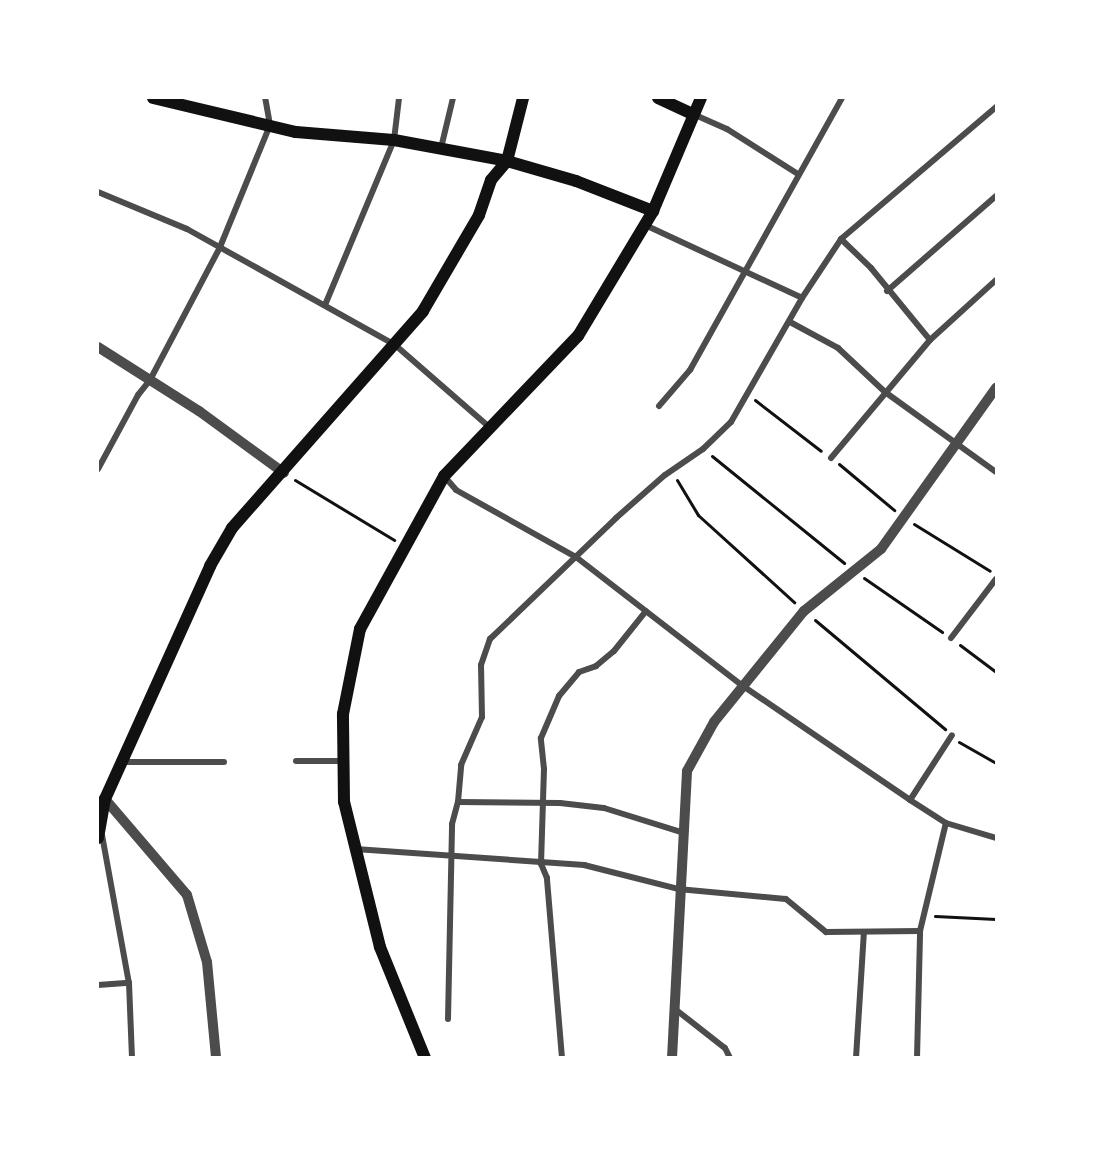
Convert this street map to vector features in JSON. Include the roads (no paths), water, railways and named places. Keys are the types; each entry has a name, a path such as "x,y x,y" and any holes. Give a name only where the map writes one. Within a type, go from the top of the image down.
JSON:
{"main road":[{"path":"153,98 296,132 394,140 507,161 576,181 653,211"},
{"path":"99,833 105,799 210,566 232,528 284,473 423,311 479,214 491,180 507,161 523,98"},
{"path":"658,98 693,114"},
{"path":"425,1058 380,947 344,802 343,714 360,629 444,476 578,336 653,211 701,98"}],"street":[{"path":"98,469 138,395 150,380 220,247 270,125 265,98"},
{"path":"325,305 394,140 399,98"},
{"path":"441,148 453,98"},
{"path":"659,406 690,370 842,98"},
{"path":"448,1019 452,824 458,802 461,765 483,717 481,665 490,639 671,471 704,449 731,422 802,298 841,239 996,107"},
{"path":"693,114 727,129 798,174"},
{"path":"98,192 220,247 394,344 489,427"},
{"path":"887,291 996,196"},
{"path":"645,225 802,298"},
{"path":"841,239 930,340"},
{"path":"831,458 930,340 996,280"},
{"path":"790,322 838,348 885,392 996,472"},
{"path":"98,346 284,473"},
{"path":"672,1058 678,889 687,771 714,722 804,611 881,549 954,443 996,388"},
{"path":"444,476 456,490 576,557 743,686 910,800 946,823 996,838"},
{"path":"951,638 996,577"},
{"path":"562,1058 547,878 541,864 541,803 544,769 541,738 559,696 579,672 596,666 614,651 646,611"},
{"path":"910,800 952,735"},
{"path":"296,761 344,761"},
{"path":"122,762 224,762"},
{"path":"105,799 187,895 207,963 216,1058"},
{"path":"458,802 541,803 604,808 681,832"},
{"path":"917,1058 920,932 946,823"},
{"path":"99,833 129,983 132,1058"},
{"path":"355,849 450,858 584,865 678,889 709,889 786,899 826,932 920,932"},
{"path":"856,1058 864,932"},
{"path":"98,986 129,983"},
{"path":"674,1008 725,1048 730,1058"}]}
